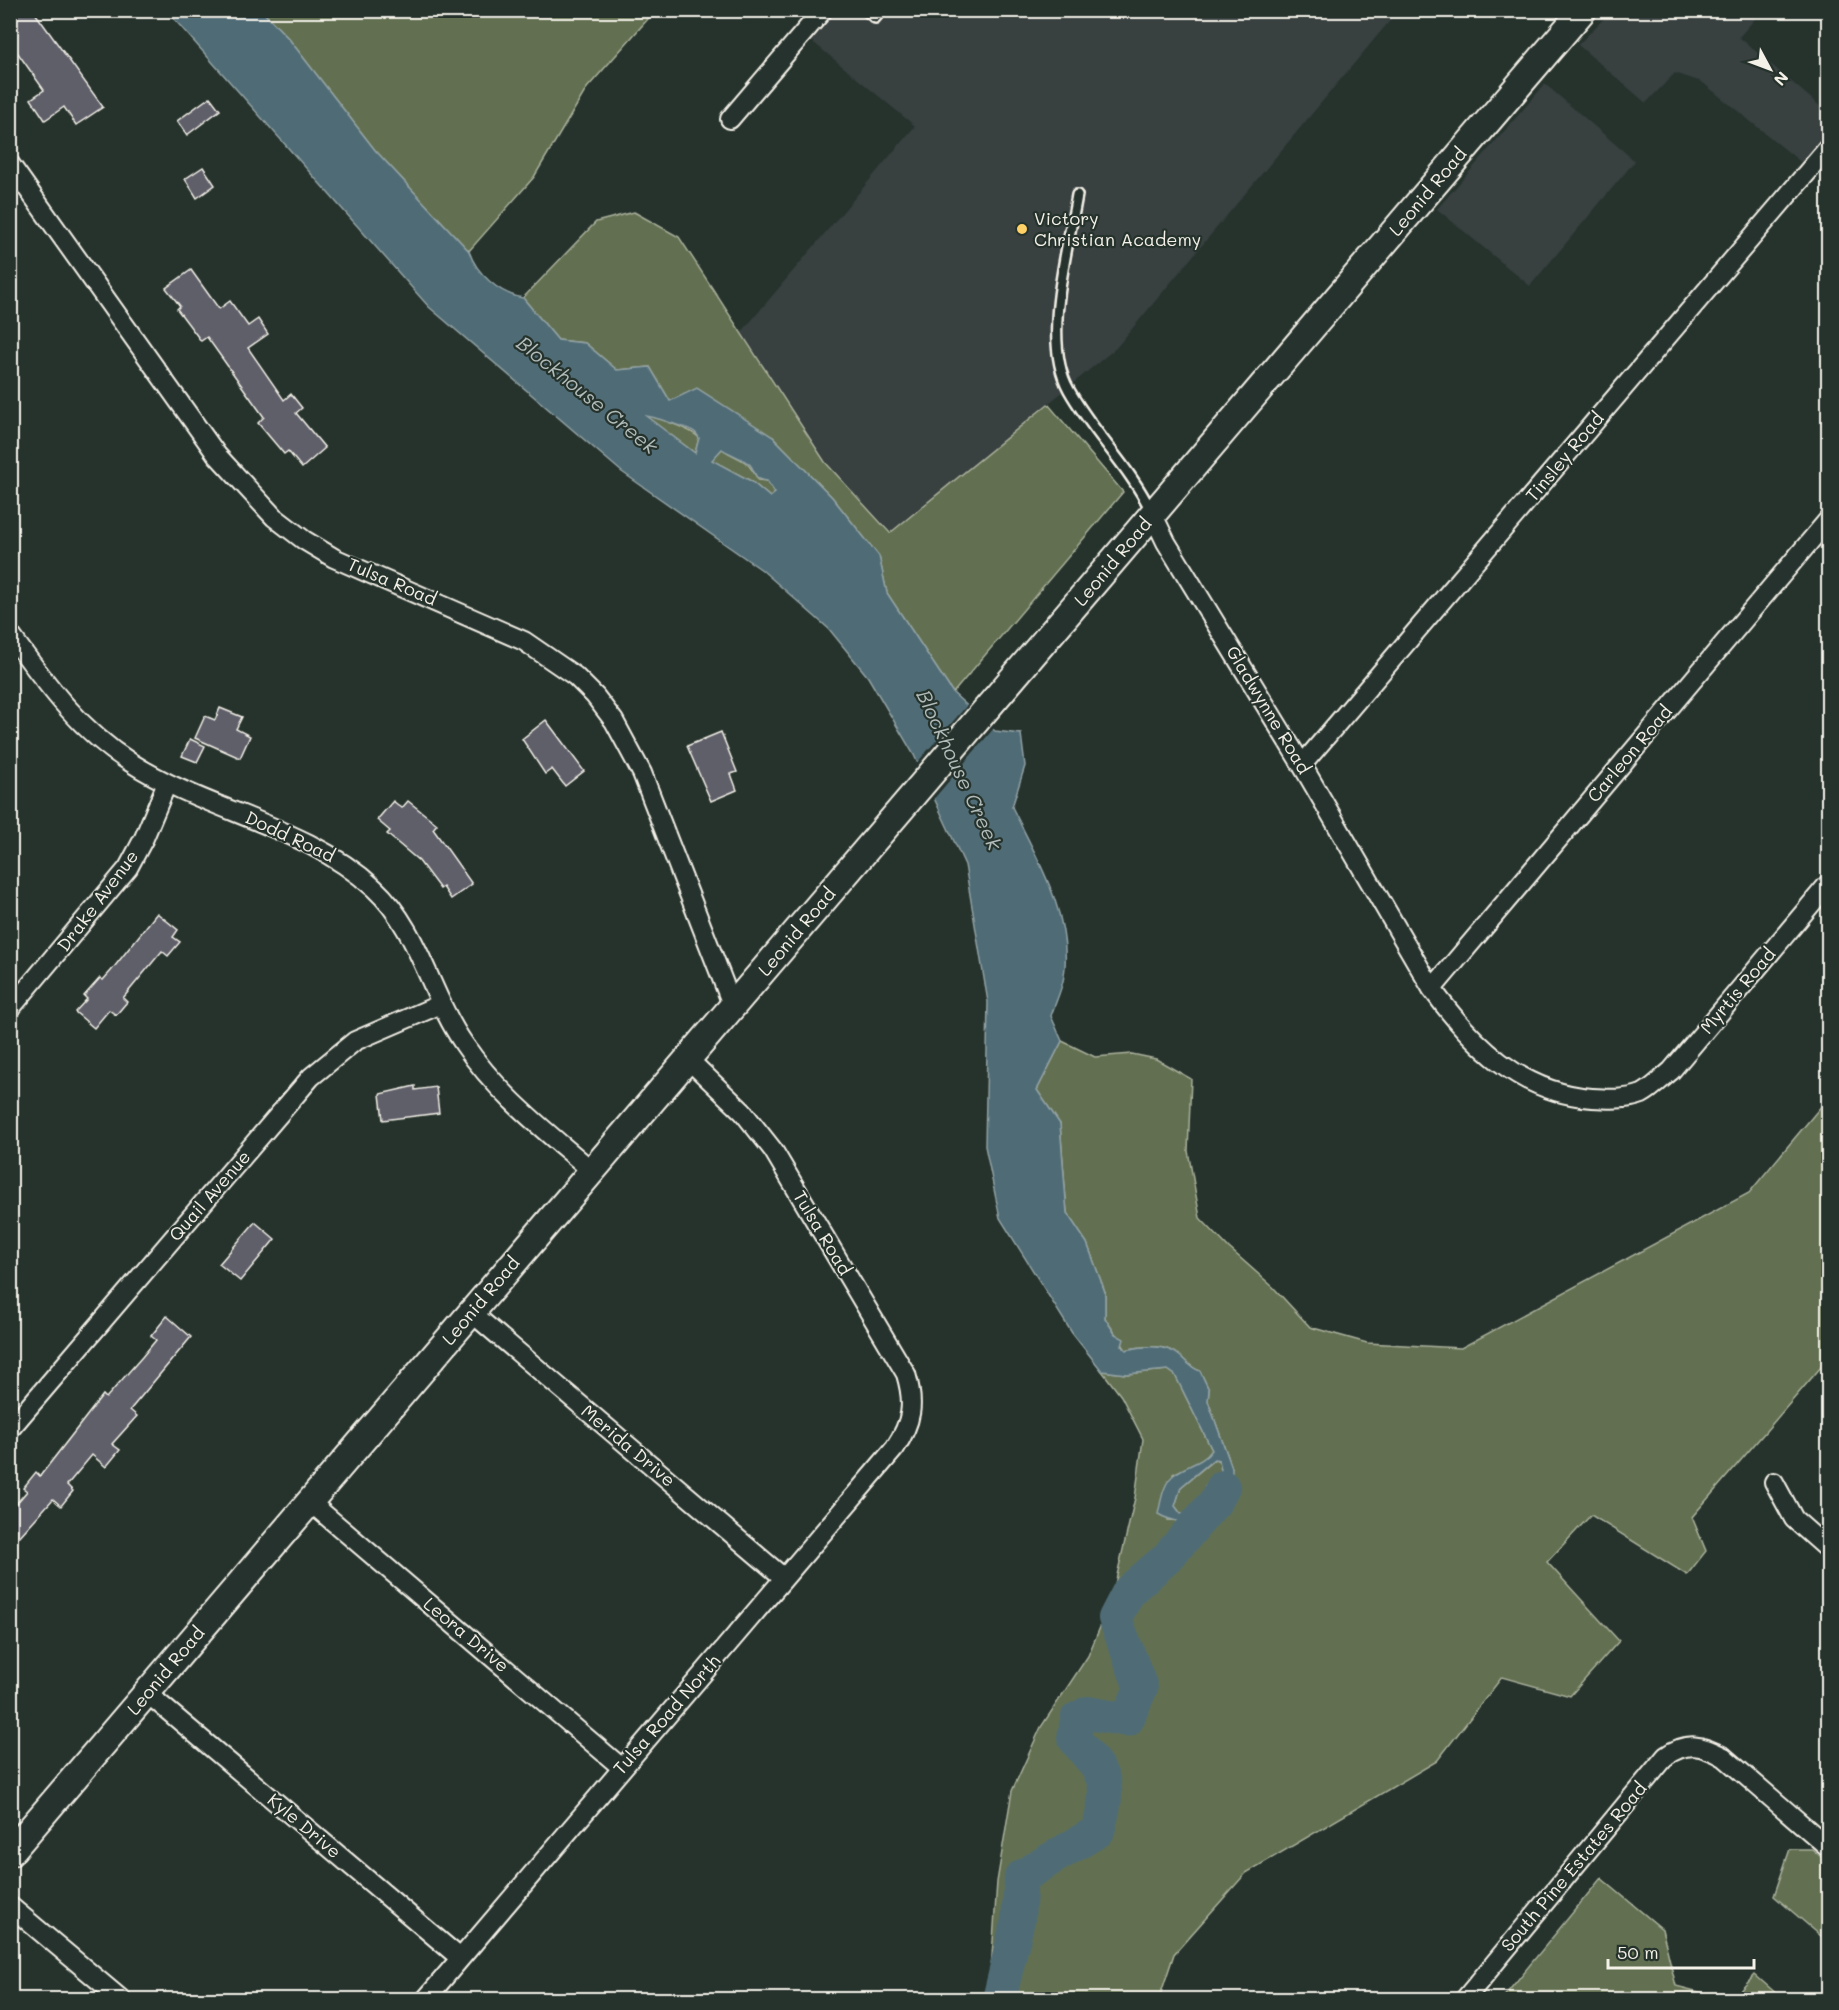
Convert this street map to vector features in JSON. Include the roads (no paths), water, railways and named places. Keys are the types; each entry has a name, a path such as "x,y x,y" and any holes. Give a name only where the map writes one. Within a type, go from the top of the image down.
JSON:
{"street":[{"path":"730,119 823,10"},
{"name":"Leonid Road","path":"10,1852 1583,10"},
{"name":"Tinsley Road","path":"1302,765 1828,148"},
{"name":"Tulsa Road","path":"10,164 217,455 274,517 304,540 334,558 524,641 574,676 595,696 614,721 642,773 733,1007"},
{"name":"Gladwynne Road","path":"1153,515 1166,542 1302,765 1432,989 1454,1020 1504,1068 1530,1081 1574,1096 1616,1100 1643,1094"},
{"name":"Carleon Road","path":"1432,989 1828,520"},
{"name":"Dodd Road","path":"12,637 83,726 131,763 167,783 322,850 351,867 377,890 418,950 441,1004 463,1043 510,1100 592,1171"},
{"name":"Drake Avenue","path":"10,1009 128,868 144,838 167,783"},
{"name":"Myrtis Road","path":"1643,1094 1671,1071 1828,884"},
{"name":"Quail Avenue","path":"10,1429 311,1077 355,1041 441,1004"},
{"name":"Tulsa Road","path":"688,1059 743,1112 773,1150 906,1374 912,1393 912,1412 907,1429"},
{"name":"Merida Drive","path":"472,1313 784,1578"},
{"name":"Tulsa Road North","path":"425,2000 895,1448 907,1429"},
{"path":"1774,1482 1794,1520 1828,1549"},
{"name":"Leora Drive","path":"310,1502 622,1768"},
{"name":"Kyle Drive","path":"147,1693 460,1958"},
{"name":"South Pine Estates Road","path":"1464,2000 1666,1756 1677,1748 1690,1744 1724,1757 1828,1847"},
{"path":"10,1906 122,2000"}],"lane":[{"path":"866,10 875,18 882,10"},
{"name":"Gladwynne Road","path":"1077,195 1056,330 1056,354 1068,389 1140,489 1153,515"}],"water":[{"path":"167,11 262,11 289,39 375,150 469,251 483,274 505,292 523,298 558,340 585,343 617,370 650,367 670,401 697,388 773,437 832,497 879,556 887,593 953,693 995,731 1021,734 1025,766 1012,807 1051,888 1063,932 1064,976 1051,1016 1062,1041 1037,1090 1060,1124 1067,1213 1087,1243 1105,1292 1105,1318 1115,1334 1124,1339 1122,1346 1126,1350 1159,1347 1177,1354 1200,1371 1209,1390 1208,1401 1232,1468 1232,1484 1215,1523 1186,1523 1158,1514 1163,1492 1171,1477 1204,1458 1212,1450 1175,1375 1168,1370 1126,1374 1102,1371 1072,1333 1000,1218 985,1146 988,1002 965,865 914,755 868,677 829,629 762,570 622,472 429,307","holes":["646,416 670,422 694,432 699,438 695,453","722,449 742,459 749,464 758,478 767,481 775,493 770,497 751,481 712,460","1214,1459 1219,1460 1221,1470 1219,1478 1209,1481 1205,1486 1214,1489 1213,1495 1206,1502 1200,1502 1194,1514 1181,1514 1175,1506 1181,1487"]}],"waterway":[{"name":"Blockhouse Creek","path":"999,2000 1018,1920 1021,1877 1098,1831 1105,1801 1105,1790 1099,1772 1074,1738 1077,1719 1088,1713 1127,1720 1141,1688 1115,1618 1129,1591 1167,1558 1215,1502 1223,1487"}],"place":[{"name":"Victory Christian Academy","path":"1022,229"}]}
